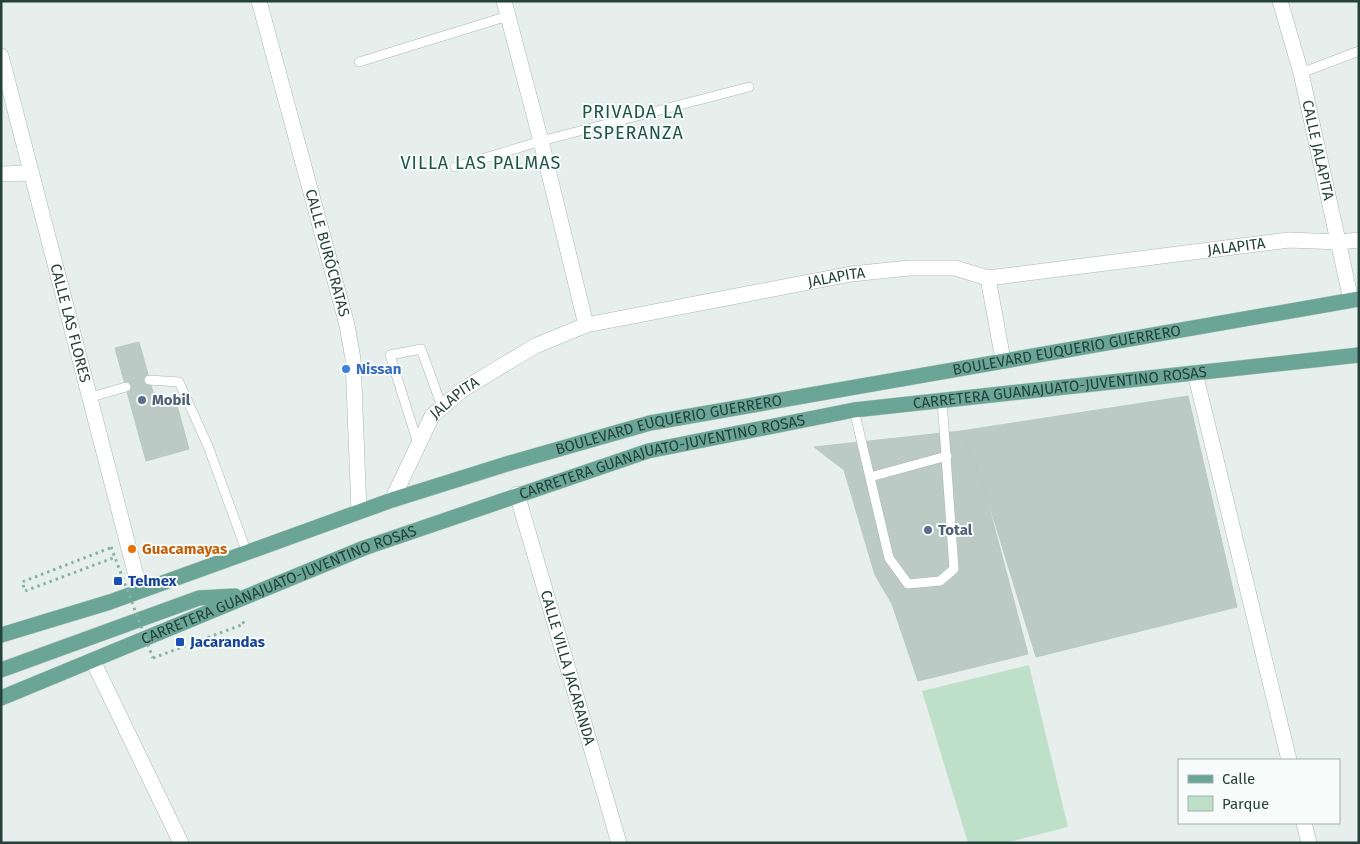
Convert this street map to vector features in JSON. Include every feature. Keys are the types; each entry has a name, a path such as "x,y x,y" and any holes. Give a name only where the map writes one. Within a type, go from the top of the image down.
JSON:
{"main road":[{"name":"BOULEVARD EUQUERIO GUERRERO","path":"1,636 140,591 392,500 510,463 650,423 1355,299"},
{"name":"CARRETERA GUANAJUATO-JUVENTINO ROSAS","path":"1,698 175,628 243,596 364,548 516,494 648,451 854,410 1359,355"},
{"path":"1,670 199,598 243,596"}],"street":[{"name":"CALLE BURÓCRATAS","path":"259,1 347,325 353,359 359,511"},
{"name":"CALLE JALAPITA","path":"1280,1 1301,73 1339,242 1355,299"},
{"path":"506,8 586,326"},
{"name":"CALLE LAS FLORES","path":"1,56 30,174 91,397 140,591"},
{"path":"1,174 30,174"},
{"name":"JALAPITA","path":"392,500 432,416 442,407 462,390 535,346 586,326 851,274 909,268 955,268 988,278 1289,240 1339,242 1359,240"},
{"path":"988,278 1004,360"},
{"path":"1195,373 1289,759"},
{"name":"CALLE VILLA JACARANDA","path":"516,494 619,843"},
{"path":"93,661 181,843"},
{"path":"1304,824 1309,843"}],"lane":[{"path":"359,62 506,8"},
{"path":"1301,73 1359,51"},
{"path":"455,167 541,141 749,87"},
{"path":"418,444 390,356 421,349 442,407"},
{"path":"149,380 179,382 208,446 247,553"},
{"path":"91,397 126,387"},
{"path":"854,410 888,558 908,584 940,581 954,569 942,400"},
{"path":"870,477 947,456"}],"path":[{"path":"130,551 26,591 22,582 111,547 153,658"}],"green space":[{"path":"1029,665 1068,827 1005,843 968,843 922,691"}],"building":[{"name":"Mobil","path":"139,342 156,403 175,398 189,449 146,461 115,348"},
{"path":"1188,396 1237,607 1036,657 983,484 961,431"},
{"name":"Total","path":"961,431 983,484 1028,654 918,681 892,604 875,575 844,470 814,447"}],"place":[{"name":"Nissan","path":"346,369"},
{"name":"Mobil","path":"142,400"},
{"name":"Total","path":"928,530"},
{"name":"Guacamayas","path":"132,549"},
{"name":"Telmex","path":"118,581"},
{"name":"Jacarandas","path":"180,642"}],"district":[{"name":"PRIVADA LA ESPERANZA","path":"633,122"},
{"name":"VILLA LAS PALMAS","path":"481,163"}]}
